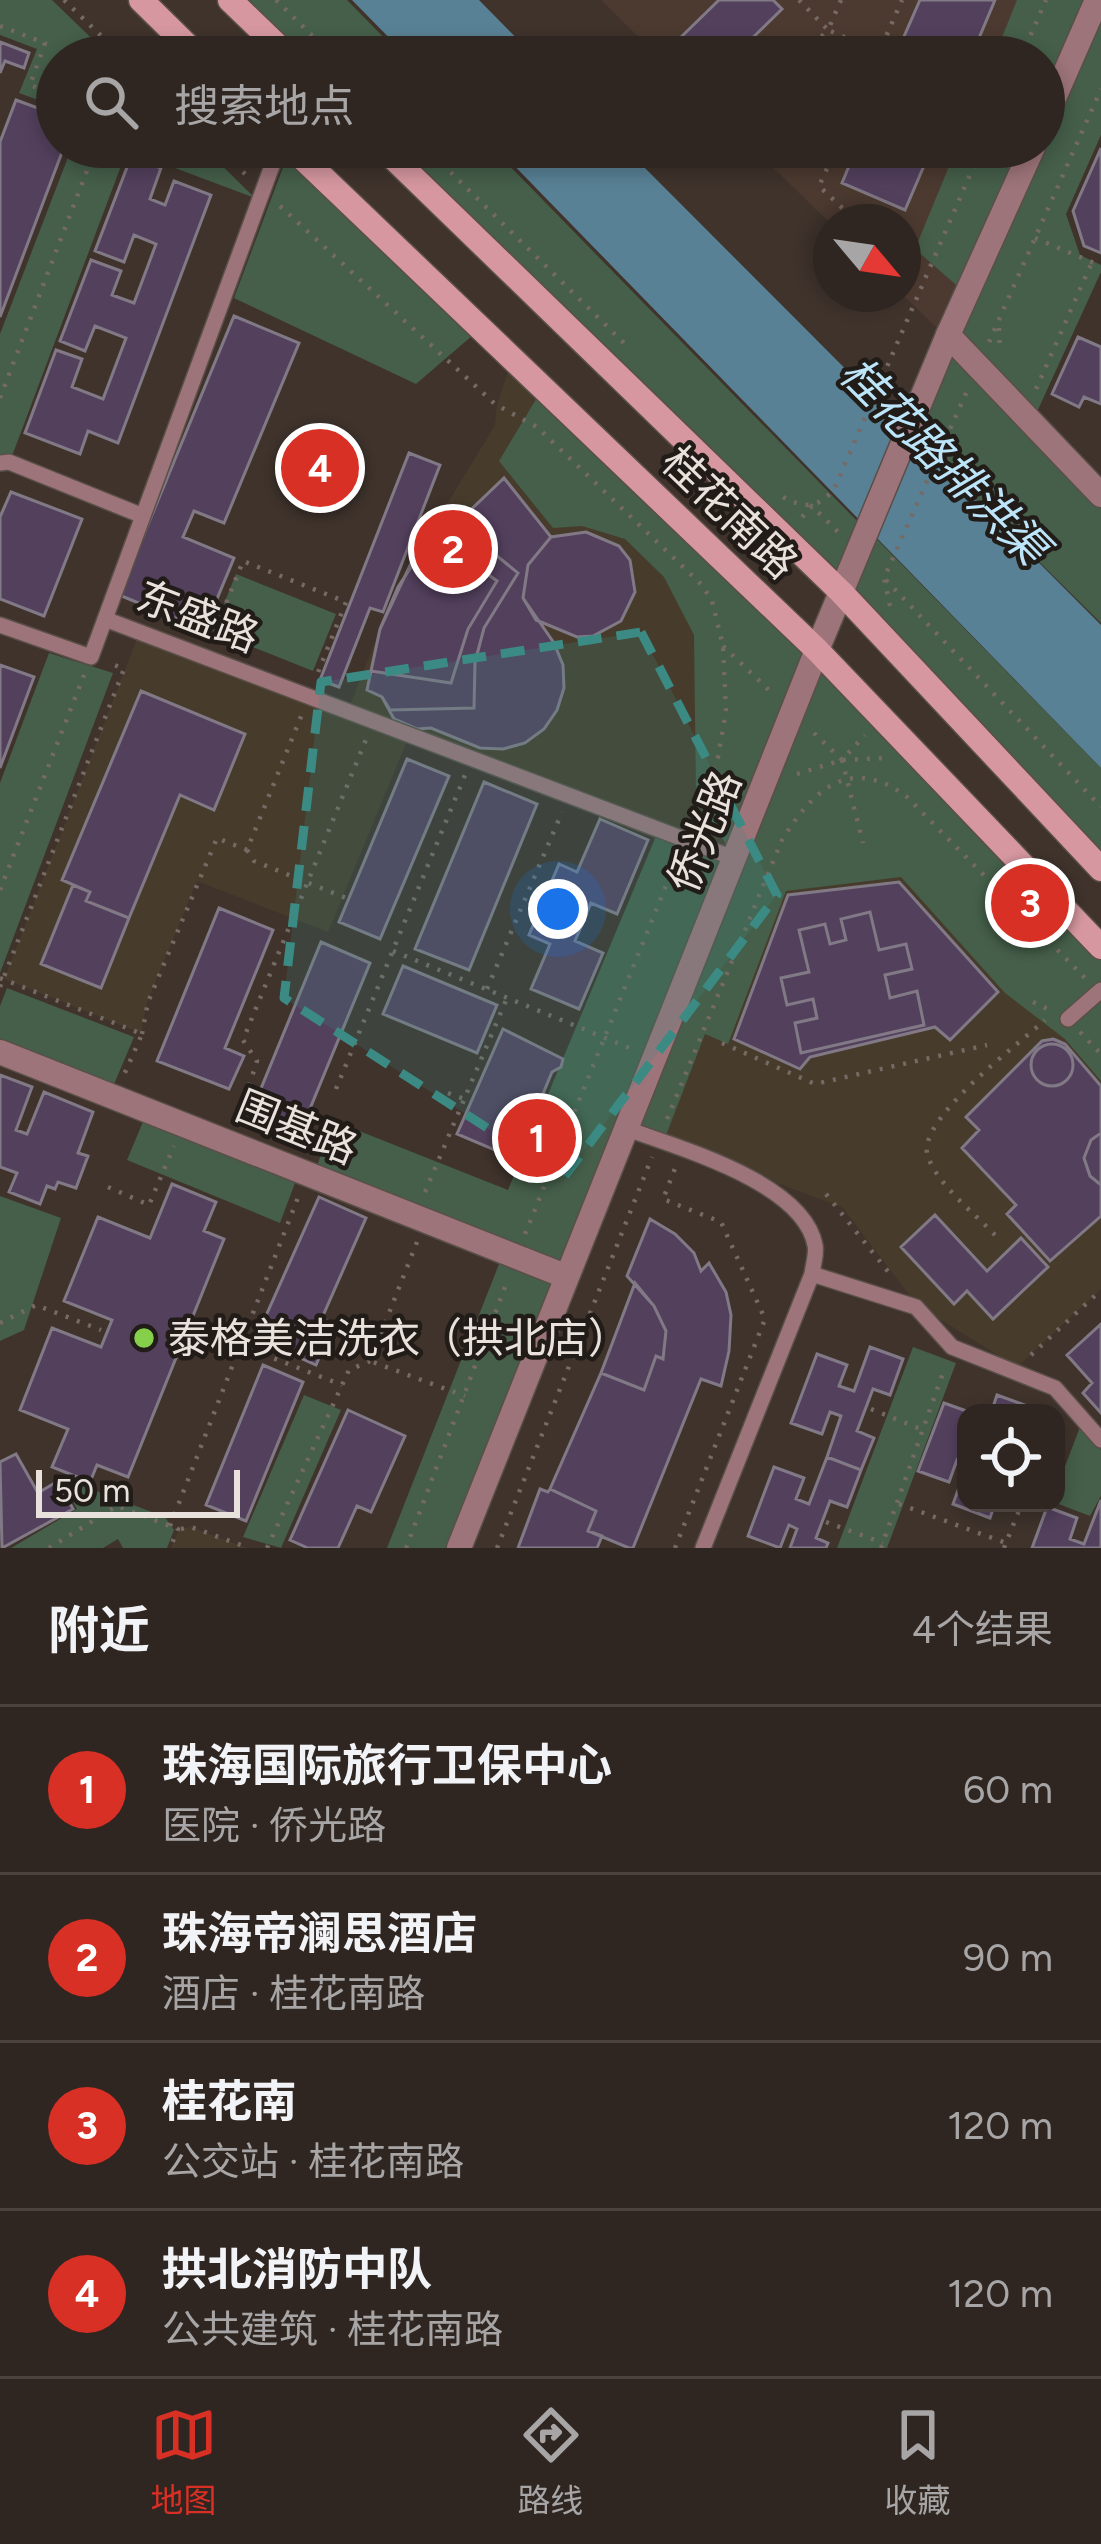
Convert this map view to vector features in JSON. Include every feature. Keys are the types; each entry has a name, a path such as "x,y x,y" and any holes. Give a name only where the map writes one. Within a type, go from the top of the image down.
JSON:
{"main road":[{"path":"141,0 178,36"},
{"path":"230,0 267,36"},
{"name":"桂花南路","path":"313,168 817,650 1101,947"},
{"name":"桂花南路","path":"404,168 841,592 1101,869"}],"street":[{"path":"1065,73 1097,0"},
{"name":"侨光路","path":"460,1548 817,650 948,335 1024,168"},
{"path":"948,335 1101,495"},
{"name":"围基路","path":"0,1052 566,1276"}],"lane":[{"name":"东盛路","path":"271,168 105,620 736,859"},
{"path":"0,463 9,462 143,516"},
{"path":"0,625 91,657 105,620"},
{"path":"1061,1016 1100,991"},
{"path":"625,1128 723,1164 774,1192 802,1217 816,1246 812,1274 703,1548"},
{"path":"812,1274 916,1307 952,1347 1055,1388 1101,1440"}],"path":[{"path":"64,0 101,36"},
{"path":"276,0 313,36"},
{"path":"799,0 828,30 840,36"},
{"path":"822,36 841,0"},
{"path":"886,36 902,0"},
{"path":"1030,36 1046,0"},
{"path":"0,26 36,40"},
{"path":"890,564 1101,89"},
{"path":"0,398 88,168"},
{"path":"446,168 641,358"},
{"path":"827,168 819,186 838,204"},
{"path":"773,489 800,506 823,501 841,475 973,168"},
{"path":"1035,238 1101,266"},
{"path":"1033,397 1093,262"},
{"path":"205,657 243,561 346,602 247,850"},
{"path":"0,890 91,657 124,668 1,981 142,1034"},
{"path":"230,1142 253,1084 257,1060 243,1040 374,721"},
{"path":"765,784 842,760 921,756"},
{"path":"336,1089 472,758"},
{"path":"842,760 863,843"},
{"path":"497,1548 782,840 803,807 826,787 848,778 890,784 1100,991"},
{"path":"486,989 569,796"},
{"path":"115,1097 142,1034 148,1002 217,838 247,850 254,861 346,898"},
{"path":"393,950 654,1058"},
{"path":"370,1361 464,1099 507,998"},
{"path":"995,1235 934,1169 925,1152 928,1134 951,1104 1061,1016"},
{"path":"722,1043 815,1084 987,1045"},
{"path":"448,1093 464,1099"},
{"path":"108,1187 149,1205 183,1124"},
{"path":"675,1548 765,1319 721,1222 663,1199 682,1149"},
{"path":"170,1526 308,1173"},
{"path":"826,1194 916,1307"},
{"path":"1013,1371 1101,1290"},
{"path":"0,1323 36,1305 100,1330"},
{"path":"196,1328 342,1385"},
{"path":"826,1522 882,1546 952,1347"},
{"path":"267,1548 349,1370 370,1361 465,1396"},
{"path":"871,1409 923,1430"},
{"path":"897,1504 1005,1545 1018,1512"},
{"path":"49,1548 117,1506 249,1548"},
{"path":"170,1548 178,1529"}],"highlighted area":[{"path":"641,632 777,895 564,1177 284,998 321,682"}],"shaded area":[{"path":"601,0 1096,0 1063,36 638,36"},
{"path":"774,168 1022,168 946,337 920,312 921,204 813,206"},
{"path":"512,359 1101,949 1101,1289 1017,1367 917,1305 842,1207 627,1128 735,858 348,711 396,588 495,425"},
{"path":"139,634 409,736 328,932 197,881 147,1002 141,1033 4,979"},
{"path":"191,1527 247,1548 171,1548 179,1529"}],"green space":[{"path":"0,0 52,0 89,36 36,36 36,49 0,35"},
{"path":"236,0 347,0 382,36 273,36"},
{"path":"1017,0 1091,0 1065,59 1065,36 1002,36"},
{"path":"1101,4 1101,135 1066,214 1080,255 1101,265 1101,272 1036,414 955,332 1034,168 1065,168 1065,85"},
{"path":"36,51 36,99 19,93"},
{"path":"64,168 120,168 12,456 0,457 0,334"},
{"path":"175,168 224,168 255,198"},
{"path":"283,168 302,168 473,335 416,384 234,298"},
{"path":"410,168 512,168 862,526 839,584"},
{"path":"948,168 1017,168 963,291 921,254 921,234"},
{"path":"948,339 1101,498 1101,623 909,433"},
{"path":"538,396 810,651 731,853 696,794 694,635 664,577 625,539 582,526 553,528 499,461"},
{"path":"869,531 1101,768 1101,865 844,591"},
{"path":"236,574 336,614 313,671 213,631"},
{"path":"49,653 113,673 0,973 0,783"},
{"path":"820,659 1101,957 1101,1081 1065,1039 1005,993 901,877 786,891 728,1044 705,1034 665,1138 632,1125"},
{"path":"656,836 729,863 562,1265 316,1168 334,1121 508,1190"},
{"path":"7,988 134,1037 112,1089 0,1044 0,1006"},
{"path":"145,1117 298,1175 280,1223 127,1160"},
{"path":"0,1196 61,1218 24,1330 0,1341"},
{"path":"501,1259 556,1281 451,1548 387,1548"},
{"path":"913,1347 956,1363 887,1548 837,1548"},
{"path":"304,1395 341,1410 281,1548 243,1537"},
{"path":"1080,1427 1101,1450 1101,1496 1090,1516 1065,1506 1065,1466"},
{"path":"59,1477 165,1517 174,1530 167,1548 123,1548 118,1539 103,1548 11,1548 77,1509"}],"water":[{"path":"352,0 479,0 514,36 387,36"},
{"path":"516,168 645,168 1101,625 1101,768"}],"building":[{"path":"719,0 773,0 782,9 754,36 682,36"},
{"path":"920,0 995,0 980,36 904,36"},
{"path":"0,42 29,53 24,68 5,61 0,73"},
{"path":"16,100 36,107 36,168 56,168 0,317 0,142"},
{"path":"1101,148 1101,253 1084,246 1073,211"},
{"path":"127,168 161,168 150,199 165,205 174,181 211,195 118,443 88,431 80,454 25,433 56,350 82,359 72,387 103,399 126,338 95,326 85,351 60,341 91,260 121,271 112,295 134,303 156,244 134,235 124,262 95,251"},
{"path":"848,168 923,168 908,204 891,204 842,183"},
{"path":"234,316 299,343 224,523 194,511 183,537 234,558 204,630 119,595"},
{"path":"1078,337 1101,347 1101,404 1084,397 1079,407 1052,394"},
{"path":"409,453 440,465 383,612 370,608 339,687 320,680"},
{"path":"504,478 551,537 528,565 523,598 554,643 563,665 564,688 544,729 525,743 480,748 394,719 382,697 367,690 380,629 412,561 448,516 458,522"},
{"path":"11,492 82,519 44,616 0,599 0,517"},
{"path":"448,516 518,573 484,628 475,662 474,708 390,710 382,697 367,690 380,629 412,561"},
{"path":"586,532 619,546 630,560 635,592 621,621 593,636 577,637 536,620 523,598 528,565 551,537"},
{"path":"433,534 497,581 468,629 451,683 371,671 380,629 398,587"},
{"path":"0,665 34,677 0,768"},
{"path":"141,691 245,734 214,810 180,795 129,918 86,901 90,892 62,880"},
{"path":"407,759 449,776 380,939 339,922"},
{"path":"484,782 537,804 469,970 415,949"},
{"path":"600,819 648,840 617,914 591,903 575,941 603,953 579,1009 531,989 550,944 529,935 559,864 577,872"},
{"path":"899,882 998,992 950,1040 935,1027 810,1057 800,1069 734,1039 788,895"},
{"path":"73,885 90,892 86,901 129,918 101,988 41,964"},
{"path":"219,908 273,930 225,1048 244,1056 229,1089 157,1061"},
{"path":"870,912 879,950 906,944 912,969 885,975 890,998 917,991 924,1025 801,1053 795,1023 817,1018 813,999 787,1005 781,978 809,972 799,930 825,924 830,944 846,940 841,919"},
{"path":"321,942 370,963 302,1128 253,1108"},
{"path":"403,966 497,1005 477,1053 383,1014"},
{"path":"503,1029 563,1059 561,1067 552,1072 516,1159 457,1134"},
{"path":"1042,1041 1065,1044 1101,1086 1101,1216 1050,1261 1007,1214 1016,1205 962,1148 979,1130 966,1117"},
{"path":"1052,1044 1067,1050 1073,1065 1067,1080 1052,1086 1037,1080 1031,1065 1037,1050"},
{"path":"0,1075 32,1087 16,1130 27,1134 44,1092 93,1112 78,1153 88,1156 76,1188 58,1182 55,1189 47,1186 40,1204 9,1192 17,1173 0,1167"},
{"path":"1101,1133 1101,1185 1090,1176 1084,1158 1091,1140"},
{"name":"泰格美洁洗衣（拱北店）","path":"172,1184 216,1202 204,1231 224,1239 128,1477 97,1465 90,1482 52,1467 68,1429 20,1410 52,1328 101,1347 112,1320 64,1301 98,1217 150,1238"},
{"path":"319,1197 366,1218 322,1318 334,1324 316,1365 256,1338"},
{"path":"935,1215 987,1271 1021,1238 1048,1267 993,1319 967,1291 954,1304 901,1247"},
{"path":"650,1219 694,1253 701,1271 709,1263 726,1292 731,1315 729,1351 721,1386 701,1379 633,1548 629,1548 588,1531 596,1511 550,1489 601,1373 644,1390 656,1356 663,1359 666,1331 654,1306 627,1276"},
{"path":"635,1283 666,1331 663,1359 656,1356 644,1390 601,1373"},
{"path":"1101,1324 1101,1413 1083,1393 1092,1383 1067,1355"},
{"path":"870,1347 903,1359 890,1395 873,1389 857,1431 874,1438 861,1470 827,1457 841,1416 830,1412 822,1434 791,1423 817,1354 847,1365 839,1386 854,1391"},
{"path":"263,1365 303,1382 246,1521 206,1505"},
{"path":"997,1395 1022,1404 994,1404"},
{"path":"944,1403 957,1408 957,1460 949,1482 918,1471"},
{"path":"348,1410 405,1436 371,1512 357,1506 338,1548 308,1548 290,1540"},
{"path":"16,1454 38,1493 58,1481 73,1509 2,1548 0,1462"},
{"path":"827,1457 861,1470 847,1507 830,1501 816,1538 828,1543 826,1548 790,1548 797,1529 789,1525 780,1548 748,1536 774,1467 804,1478 796,1499 809,1504"},
{"path":"540,1489 550,1489 596,1511 588,1531 602,1536 597,1548 518,1548"},
{"path":"1101,1500 1101,1548 1032,1548 1045,1512 1077,1518 1070,1539 1084,1544"}],"place":[{"name":"拱北消防中队","path":"320,468"},
{"name":"珠海帝澜思酒店","path":"453,549"},
{"name":"桂花南","path":"1030,903"},
{"name":"珠海国际旅行卫保中心","path":"537,1138"},
{"name":"泰格美洁洗衣（拱北店）","path":"144,1338"}],"water label":[{"name":"桂花路排洪渠","path":"944,460"}]}
